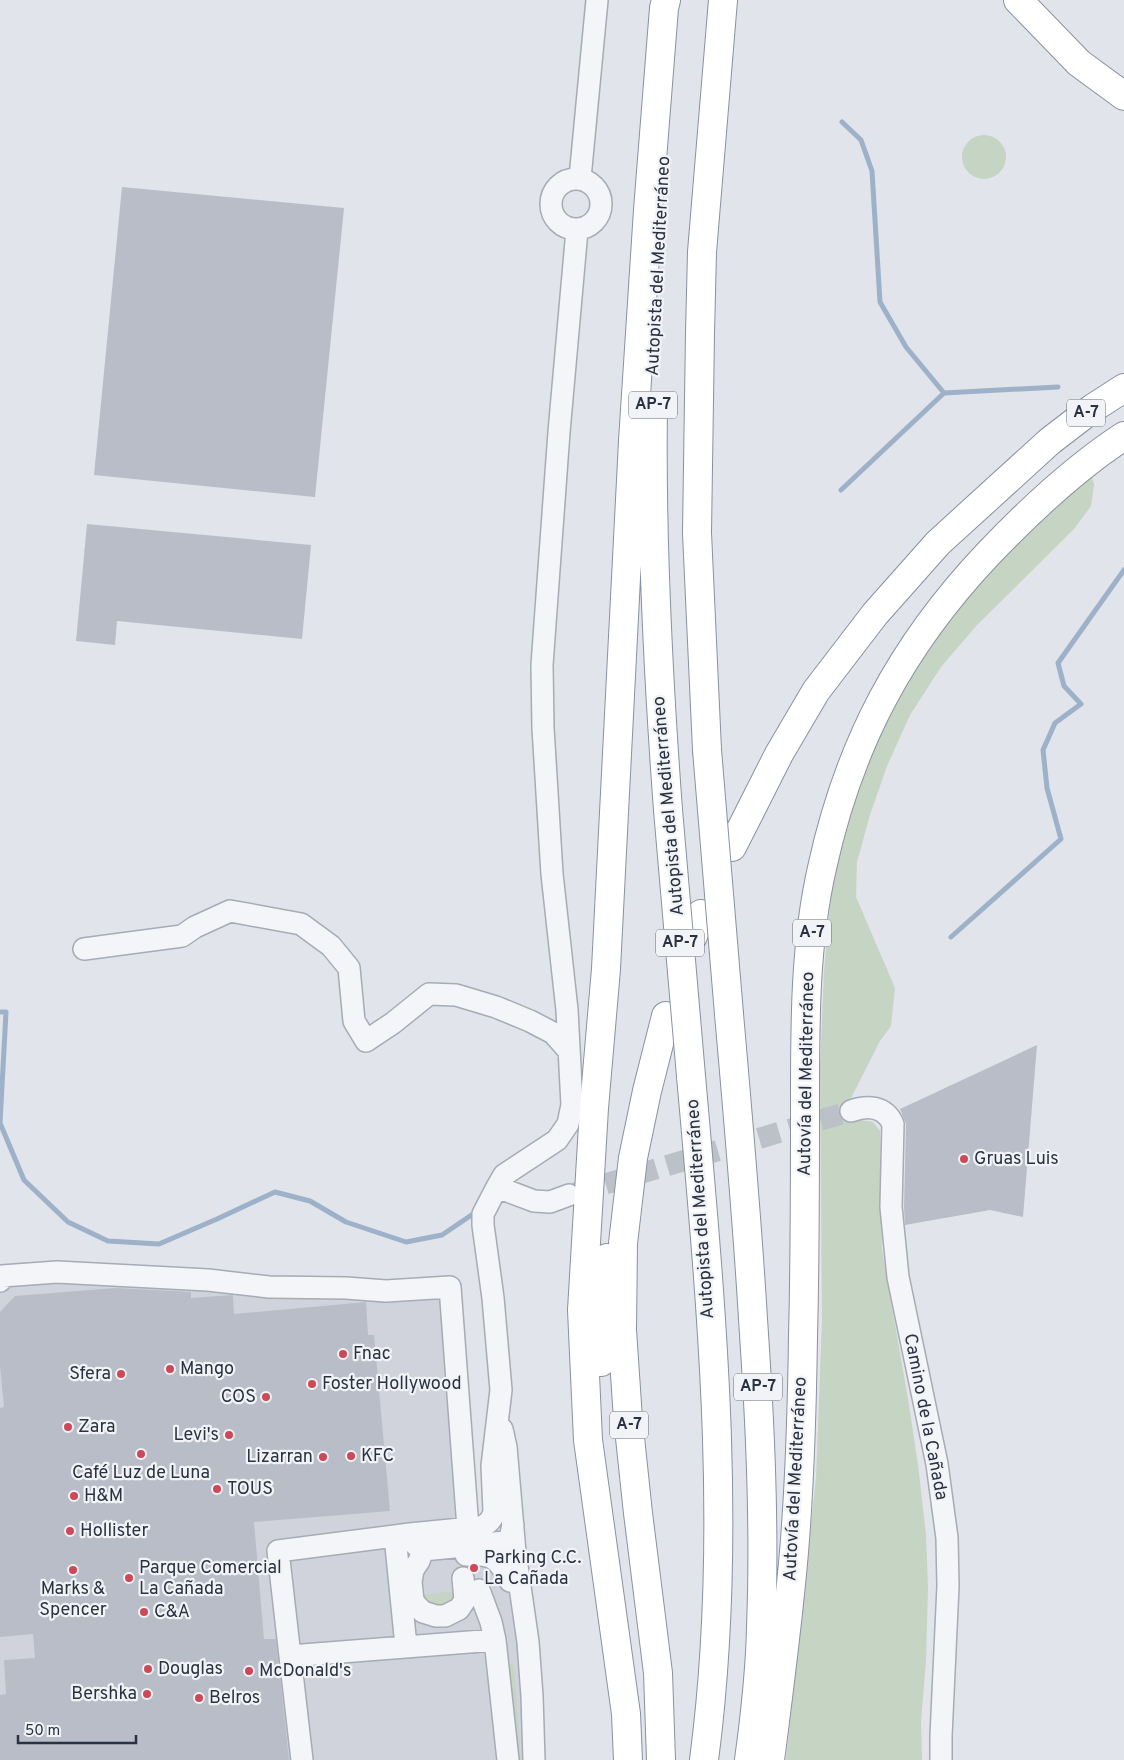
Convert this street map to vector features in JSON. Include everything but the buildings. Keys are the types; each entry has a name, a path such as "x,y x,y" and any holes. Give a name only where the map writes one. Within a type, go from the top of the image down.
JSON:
{"highway":[{"path":"628,1760 626,1714 588,1440 582,1310 594,1108 606,969 643,287 666,0"},
{"name":"Autopista del Mediterráneo","path":"677,0 666,136 654,340 652,456 659,690 706,1258 715,1400 719,1510 717,1615 709,1725 704,1760"},
{"name":"AP-7","path":"723,0 702,252 697,533 707,750 746,1206 758,1394 761,1477 761,1629 756,1706 749,1760"},
{"path":"1018,0 1079,64 1124,96"},
{"name":"A-7","path":"732,847 779,754 816,691 875,614 938,544 1050,441 1093,408 1124,388"},
{"name":"Autovía del Mediterráneo","path":"770,1760 787,1620 799,1478 804,1329 805,1051 811,937 821,870 849,772 868,726 894,676 926,628 956,588 1034,508 1074,473 1124,436"},
{"name":"A-7","path":"661,1760 658,1673 628,1419 622,1330 623,1243 633,1158 647,1090 666,1016"},
{"path":"636,1760 636,1736 626,1603 613,1516 604,1431 601,1360 604,1286 610,1220 619,1163 625,1132 647,1090"}],"street":[{"path":"580,178 597,0"},
{"path":"580,178 593,184 600,193 602,204 600,216 592,225 577,230 564,227 558,223 552,214 551,198 555,188 566,180 580,178"},
{"path":"302,1760 278,1551 412,1545 468,1528 485,1525 494,1514 492,1466 501,1390 483,1214 504,1175 557,1140 568,1124 572,1105 567,1010 552,874 543,728 542,665 559,432 577,230"},
{"path":"84,948 182,936 195,927 230,911 301,924 331,946 349,968 354,1021 366,1041 393,1023 429,994 456,995 496,1007 530,1021 553,1033 570,1051"},
{"name":"Camino de la Cañada","path":"850,1111 866,1107 877,1109 886,1114 893,1124 891,1207 898,1277 937,1464 947,1538 948,1558 941,1736 942,1760"},
{"path":"498,1187 534,1201 550,1202 570,1195"},
{"path":"0,1280 2,1276 57,1272 208,1280 269,1287 346,1288 386,1291 450,1287 468,1528"},
{"path":"501,1390 511,1409 513,1428 528,1591 523,1602"},
{"path":"497,1423 506,1447 510,1581"},
{"path":"468,1528 477,1532 510,1534"},
{"path":"510,1534 523,1602 528,1642 534,1760"},
{"path":"412,1545 426,1558 510,1534"},
{"path":"412,1545 414,1567 412,1575 413,1600 420,1610 430,1615 445,1616 459,1609 463,1605 465,1594 473,1582"},
{"path":"406,1646 400,1596 412,1545"},
{"path":"451,1551 492,1557 503,1567 510,1581 528,1642"},
{"path":"400,1596 404,1609 412,1620 423,1626 436,1629 449,1628 462,1624 472,1615 479,1602 473,1582"},
{"path":"473,1582 491,1622 495,1640 508,1760"},
{"path":"290,1656 495,1640"}],"shaded area":[{"name":"Parque Comercial La Cañada","path":"0,1281 450,1287 477,1532 504,1530 534,1760 0,1760"}],"green space":[{"path":"984,135 996,139 1002,145 1006,157 1002,169 996,175 984,179 972,175 966,169 962,157 966,145 972,139"},
{"path":"1091,474 1094,485 1091,506 1074,529 977,625 941,667 910,715 887,766 870,815 857,862 856,897 895,988 891,1026 880,1041 847,1106 853,1119 873,1122 880,1131 882,1249 909,1405 926,1535 928,1588 926,1660 921,1722 922,1760 786,1760 816,1478 822,1321 820,1069 824,972 832,885 847,822 870,753 899,696 968,594 1010,549"},
{"path":"456,1591 459,1596 446,1607 431,1605 421,1595"},
{"path":"511,1663 514,1666 521,1760 515,1760 509,1671"}],"waterway":[{"path":"842,122 861,140 872,171 880,302 906,347 944,393 1058,387"},
{"path":"841,490 944,393"},
{"path":"951,937 1061,839 1047,788 1043,750 1055,723 1081,704 1064,686 1058,663 1124,570"},
{"path":"0,1012 6,1012 0,1123 24,1180 68,1222 108,1241 159,1244 275,1192 310,1201 346,1222 406,1242 442,1235 473,1214"}],"tunnel":[{"path":"575,1193 851,1111"}],"place":[{"name":"Gruas Luis","path":"964,1159"},
{"name":"Fnac","path":"343,1354"},
{"name":"Mango","path":"170,1369"},
{"name":"Sfera","path":"121,1374"},
{"name":"Foster Hollywood","path":"312,1384"},
{"name":"COS","path":"266,1397"},
{"name":"Zara","path":"68,1427"},
{"name":"Levi's","path":"229,1435"},
{"name":"Café Luz de Luna","path":"141,1454"},
{"name":"KFC","path":"351,1456"},
{"name":"Lizarran","path":"323,1457"},
{"name":"TOUS","path":"217,1489"},
{"name":"H&M","path":"74,1496"},
{"name":"Hollister","path":"70,1531"},
{"name":"Parking C.C. La Cañada","path":"474,1568"},
{"name":"Marks & Spencer","path":"73,1570"},
{"name":"Parque Comercial La Cañada","path":"129,1578"},
{"name":"C&A","path":"144,1612"},
{"name":"Douglas","path":"148,1669"},
{"name":"McDonald's","path":"249,1671"},
{"name":"Bershka","path":"147,1694"},
{"name":"Belros","path":"199,1698"}]}
